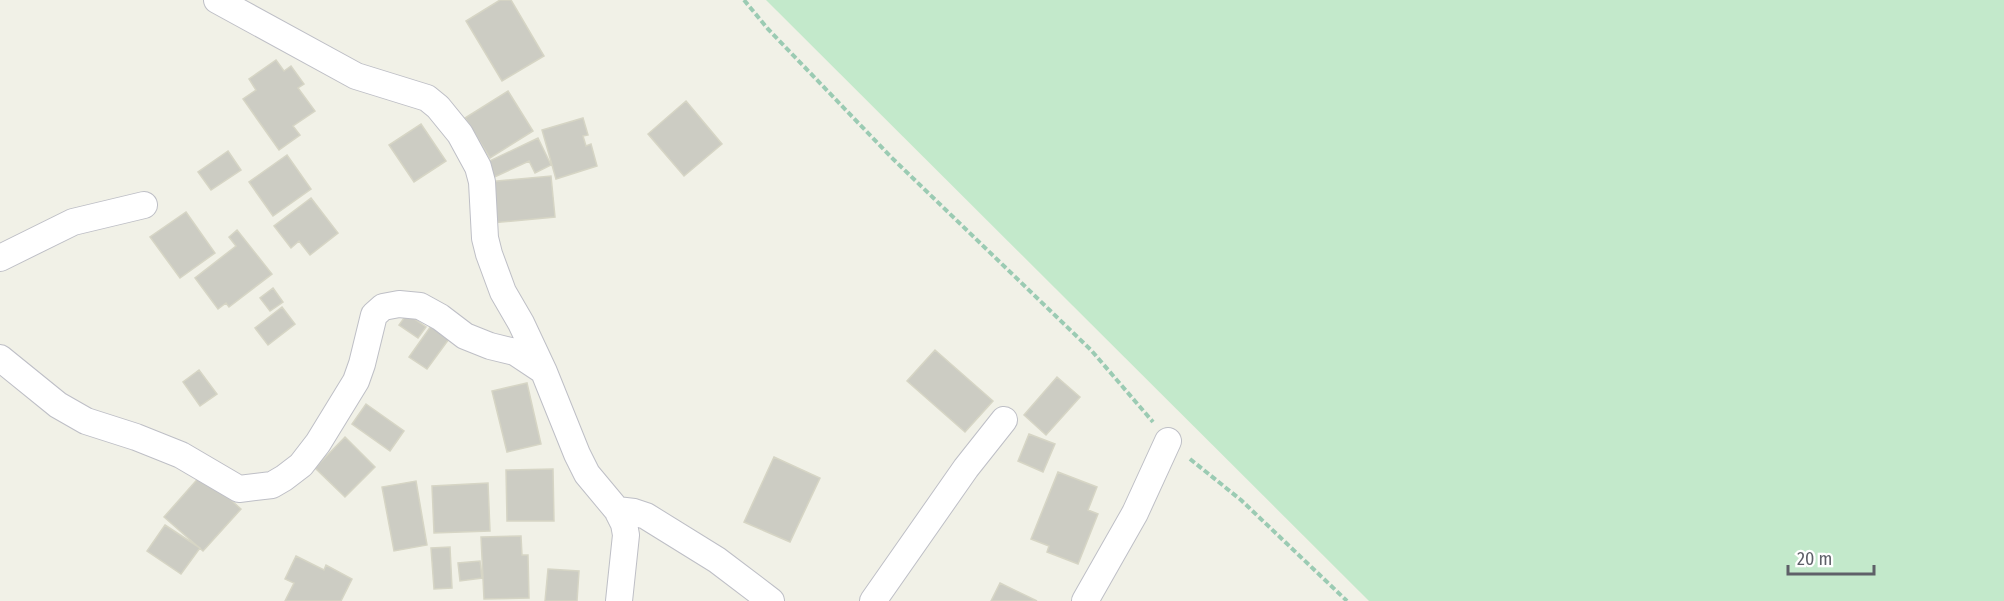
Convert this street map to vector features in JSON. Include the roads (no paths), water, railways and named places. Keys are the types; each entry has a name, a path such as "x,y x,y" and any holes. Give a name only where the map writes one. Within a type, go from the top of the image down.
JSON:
{"street":[{"path":"217,0 356,76 427,98 447,117 460,134 478,167 482,182 485,238 503,292 521,323 544,372 587,474 617,510 624,524 626,535 619,601"},
{"path":"0,258 73,222 144,205"},
{"path":"0,358 58,405 86,421 181,455 238,489 272,485 292,472 307,458 356,381 374,315 383,306 399,304 420,306 440,317 465,336 490,346 515,352 544,372"},
{"path":"873,601 960,477 1004,420"},
{"path":"1085,601 1135,513 1168,441"},
{"path":"617,510 646,516 717,560 771,601"}]}
